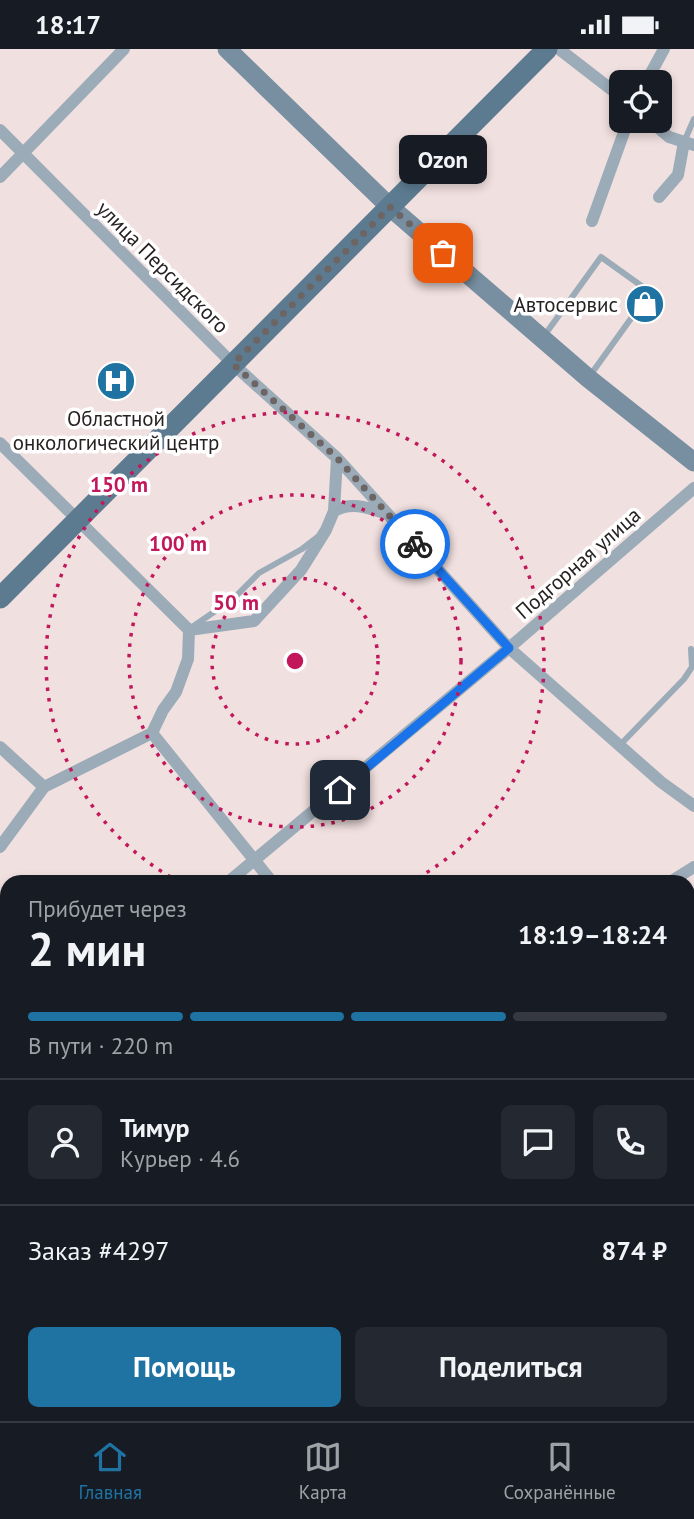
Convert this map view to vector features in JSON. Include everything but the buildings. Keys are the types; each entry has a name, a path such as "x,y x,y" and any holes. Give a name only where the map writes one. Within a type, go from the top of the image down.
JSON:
{"main road":[{"path":"227,49 390,207 588,378 694,463"},
{"path":"0,598 545,51"}],"street":[{"path":"0,177 124,49"},
{"path":"653,70 664,49"},
{"path":"545,51 609,90"},
{"name":"улица Персидского","path":"0,130 233,364 337,458 509,648 661,782 694,806"},
{"path":"592,221 624,133"},
{"path":"659,197 678,175 689,144 664,133"},
{"path":"0,443 189,630 188,659 176,692 163,709 152,733 44,787 0,847"},
{"path":"189,630 254,621 301,570 326,530 334,511 337,458"},
{"name":"Подгорная улица","path":"237,875 509,648 694,488"},
{"path":"334,511 344,506 362,506 387,514"},
{"path":"152,733 267,875"},
{"path":"0,747 44,787"}],"lane":[{"path":"689,144 694,119"},
{"path":"542,339 601,257 650,292 588,378"},
{"path":"189,630 233,599 259,573 302,548 326,530"},
{"path":"620,745 684,679 692,667 691,649"}],"way so far":[{"path":"415,544 337,458 233,364 390,207 443,253"}],"place":[{"name":"Ozon","path":"443,253"},
{"name":"Автосервис","path":"645,304"},
{"name":"Областной онкологический центр","path":"116,381"}],"route":[{"path":"340,790 509,648 415,544"}]}
